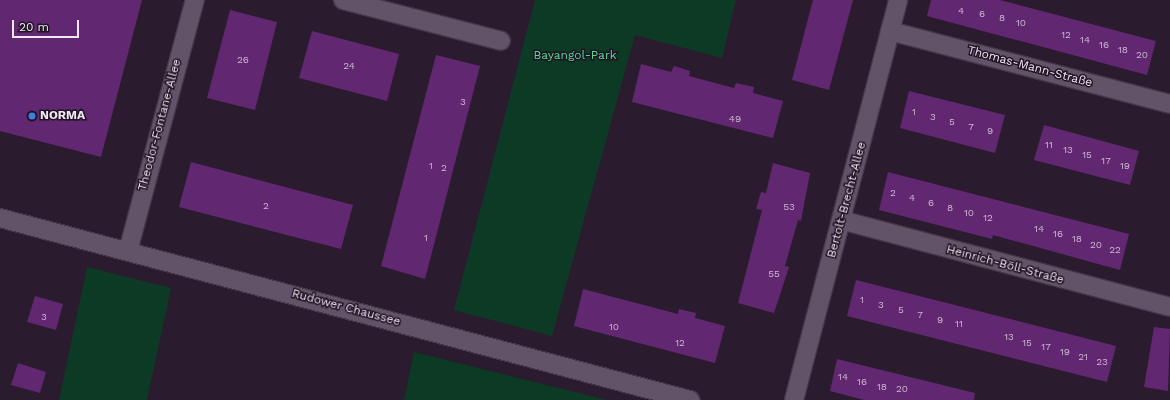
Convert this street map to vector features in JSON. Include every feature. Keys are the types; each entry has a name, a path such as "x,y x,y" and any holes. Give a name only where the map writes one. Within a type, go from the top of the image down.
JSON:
{"street":[{"name":"Theodor-Fontane-Allee","path":"128,252 195,0"},
{"path":"343,0 501,41"},
{"name":"Bertolt-Brecht-Allee","path":"794,400 898,0"},
{"name":"Thomas-Mann-Straße","path":"890,31 1170,104"},
{"name":"Rudower Chaussee","path":"0,218 690,400"},
{"name":"Heinrich-Böll-Straße","path":"841,220 1170,307"}],"green space":[{"name":"Bayangol-Park","path":"535,0 736,0 722,58 635,35 552,336 454,310"},
{"path":"87,267 171,288 147,400 59,400"},
{"path":"414,352 607,400 404,400"}],"building":[{"path":"0,0 142,0 101,157 0,131"},
{"path":"813,0 853,0 829,90 792,80"},
{"path":"931,0 1000,0 1156,41 1147,75 927,16"},
{"path":"230,10 277,22 255,110 207,98"},
{"path":"312,31 399,54 387,101 299,78"},
{"path":"436,55 480,66 425,279 381,266"},
{"path":"641,64 671,72 674,66 690,71 689,76 734,88 736,83 754,87 753,93 783,101 773,138 632,102"},
{"path":"909,91 1005,115 995,153 900,128"},
{"path":"1044,125 1139,151 1130,185 1034,160"},
{"path":"191,162 353,205 341,249 179,207"},
{"path":"773,163 810,173 801,221 798,220 785,266 789,267 774,313 738,303 762,210 756,209 761,192 766,193"},
{"path":"888,172 1129,234 1120,270 993,235 992,239 879,210"},
{"path":"856,280 1116,346 1107,382 847,316"},
{"path":"583,289 678,314 679,309 696,313 695,318 725,326 715,363 574,326"},
{"path":"35,296 63,304 56,330 27,322"},
{"path":"1154,327 1170,329 1168,391 1144,387"},
{"path":"837,359 975,393 974,400 864,400 830,391"},
{"path":"18,363 46,372 40,393 11,385"}],"place":[{"name":"NORMA","path":"32,116"}]}
